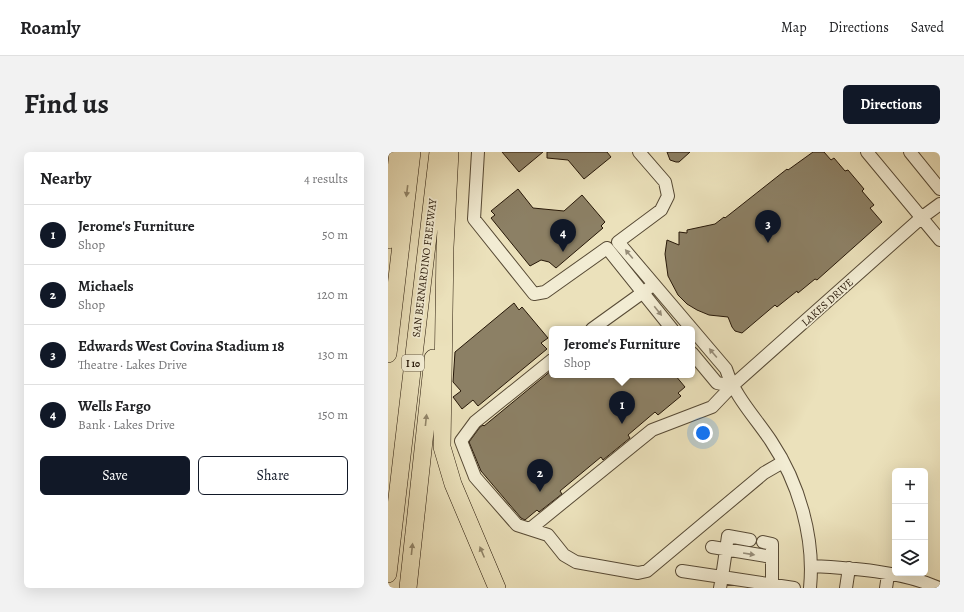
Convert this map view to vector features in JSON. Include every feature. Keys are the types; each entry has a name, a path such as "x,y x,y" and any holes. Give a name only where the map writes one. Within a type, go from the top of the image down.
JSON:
{"highway":[{"path":"388,161 390,152"},
{"path":"388,240 398,152"},
{"path":"388,354 412,152"},
{"path":"388,477 426,152"},
{"name":"SAN BERNARDINO FREEWAY","path":"388,574 438,152"},
{"path":"450,152 446,247 442,448 453,484 497,588"},
{"path":"408,588 446,247"}],"street":[{"path":"478,152 474,220 534,294 545,292 607,248 670,326"},
{"path":"639,152 665,182 668,196 661,210 618,242 690,326"},
{"path":"868,152 940,240"},
{"path":"910,152 940,189"},
{"name":"LAKES DRIVE","path":"530,529 652,430 712,407 732,386 921,218 940,204"},
{"path":"596,326 643,294 654,284"},
{"path":"695,332 726,369 732,386 772,442 783,462 800,502 810,542 810,586"},
{"path":"695,357 717,383 732,386"},
{"path":"549,362 475,422 461,441 475,477 517,525 548,535 564,555 576,562 638,573 647,571 764,473 783,462"},
{"path":"721,583 728,536 750,540"},
{"path":"764,542 772,544 773,587"},
{"path":"712,547 772,558"},
{"path":"811,566 849,568 930,584 939,588"},
{"path":"846,588 849,568"},
{"path":"682,570 721,583 794,588"},
{"path":"886,588 888,575"}],"building":[{"path":"502,152 543,152 519,172"},
{"path":"547,152 607,152 611,157 584,179 568,160 547,158"},
{"path":"667,152 690,152 679,162 676,162 670,160"},
{"path":"813,152 824,152 831,160 834,158 845,171 848,170 864,189 862,191 874,205 870,208 882,222 817,280 815,279 798,293 797,291 777,307 775,305 742,333 735,331 728,317 709,315 687,304 678,295 668,276 665,254 667,240 679,245 679,232 687,233 687,230 715,224 724,217 725,218 787,169 788,170"},
{"path":"518,189 533,208 564,211 582,195 605,222 601,226 603,228 556,268 549,262 541,260 530,266 491,218 495,215 491,211"},
{"path":"514,303 519,310 522,307 548,338 541,343 547,349 478,406 473,400 462,409 453,397 461,391 453,382 455,352"},
{"path":"549,372 549,378 678,378 685,387 678,393 681,396 658,415 655,412 628,435 630,438 603,460 601,457 560,491 562,494 539,512 537,510 525,520 521,518 481,471 469,442 480,427 483,425 484,426"}],"place":[{"name":"Edwards West Covina Stadium 18","path":"768,243"},
{"name":"Wells Fargo","path":"563,252"},
{"name":"Jerome's Furniture","path":"622,424"},
{"name":"Michaels","path":"540,492"}]}
